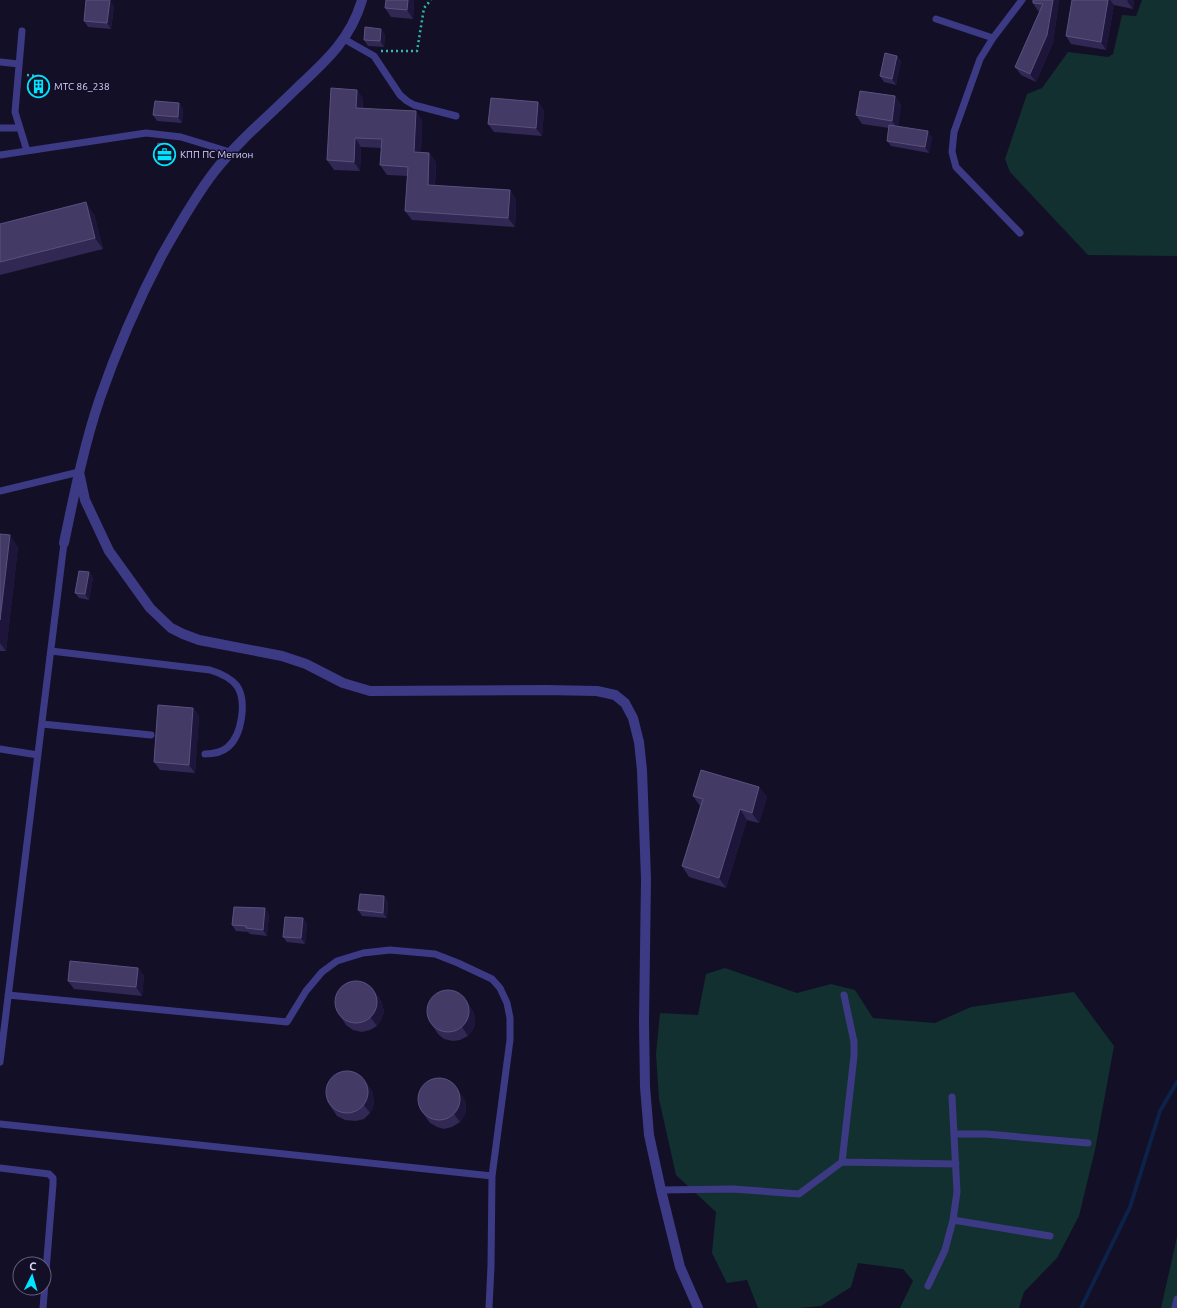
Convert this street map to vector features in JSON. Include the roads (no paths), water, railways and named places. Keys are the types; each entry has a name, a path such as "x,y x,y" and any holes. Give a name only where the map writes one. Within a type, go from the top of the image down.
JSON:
{"street":[{"path":"64,543 79,472 100,399 121,343 164,251 214,172 230,152 328,59 344,39 358,13 362,0"},
{"path":"79,472 85,500 109,551 150,608 171,628 183,634 199,640 282,656 306,664 343,683 370,691 597,691 616,695 625,703 633,718 639,742 642,770 646,879 644,1023 645,1087 649,1135 680,1267 698,1308"}],"lane":[{"path":"1020,233 956,167 952,152 954,132 980,59 993,38 1022,0"},
{"path":"936,19 993,38"},
{"path":"22,31 15,112 27,151"},
{"path":"344,39 367,51 379,61 400,95 414,105 456,116"},
{"path":"0,62 19,64"},
{"path":"0,128 20,128"},
{"path":"0,155 146,133 181,137 230,152"},
{"path":"0,491 79,472"},
{"path":"0,1062 64,543"},
{"path":"50,651 210,670 224,675 237,686 241,698 243,718 236,734 228,746 216,754 205,754"},
{"path":"42,724 151,736"},
{"path":"0,749 38,755"},
{"path":"8,995 287,1022 306,991 322,972 337,961 363,953 390,950 435,954 492,979 500,988 507,1004 510,1018 510,1040 492,1176 489,1308"},
{"path":"842,1162 854,1056 854,1042 844,995"},
{"path":"928,1286 945,1250 953,1220 957,1192 952,1097"},
{"path":"0,1124 492,1176"},
{"path":"955,1134 986,1134 1088,1143"},
{"path":"661,1190 733,1189 799,1194 842,1162 956,1164"},
{"path":"0,1168 49,1174 54,1184 43,1308"},
{"path":"953,1220 1050,1236"},
{"path":"1176,1308 1177,1299"}],"waterway":[{"path":"1081,1308 1130,1207 1160,1111 1177,1082"}],"place":[{"name":"МТС 86_238","path":"38,86"},
{"name":"КПП ПС Мегион","path":"164,154"}]}
